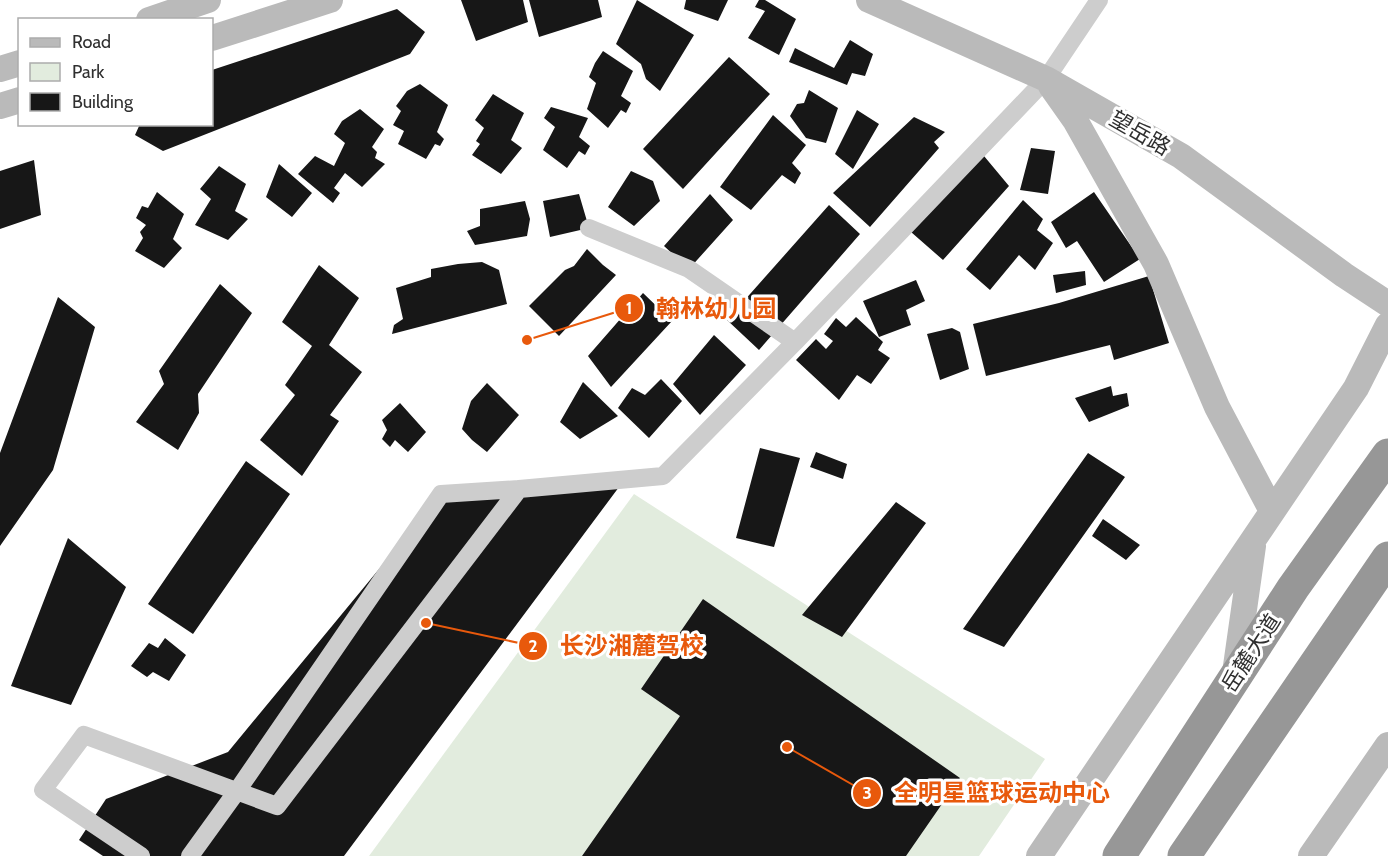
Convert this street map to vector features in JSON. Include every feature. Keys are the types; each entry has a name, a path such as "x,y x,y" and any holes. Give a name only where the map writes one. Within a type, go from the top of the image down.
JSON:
{"highway":[{"name":"岳麓大道","path":"1119,856 1293,588 1388,455"},
{"path":"1184,856 1388,558"}],"street":[{"path":"155,18 208,0"},
{"path":"213,38 330,0"},
{"name":"望岳路","path":"869,0 1046,79 1180,156 1344,275 1388,304"},
{"path":"190,856 441,494 663,476 795,342 1046,79 1099,0"},
{"path":"0,69 18,64"},
{"path":"1046,79 1075,120 1156,264 1217,407 1272,511"},
{"path":"0,106 18,101"},
{"path":"589,228 689,269 795,342"},
{"path":"1039,856 1356,388 1384,341"},
{"path":"141,856 43,790 84,735 278,806 519,489"},
{"path":"1234,680 1254,540"},
{"path":"1311,856 1388,745"}],"green space":[{"path":"634,494 1045,759 979,856 369,856"}],"building":[{"path":"461,0 523,0 528,22 476,41"},
{"path":"529,0 598,0 602,17 539,37"},
{"path":"637,0 694,35 660,91 646,79 641,64 616,44"},
{"path":"686,0 728,0 718,21 684,9"},
{"path":"759,0 765,0 796,19 779,55 748,38 765,11 755,7"},
{"path":"397,9 425,32 410,54 163,151 135,135 139,126 213,126 213,70"},
{"path":"850,40 873,54 865,76 852,73 847,85 789,62 795,48 834,68"},
{"path":"603,51 633,71 621,96 631,103 626,113 621,110 608,128 587,109 596,83 589,77"},
{"path":"729,57 770,94 683,189 643,149"},
{"path":"420,84 448,105 437,132 444,139 440,146 435,144 426,159 398,144 404,131 393,125 401,111 396,106 407,91"},
{"path":"809,90 838,108 826,143 806,138 790,116 797,104 804,103"},
{"path":"493,94 524,113 511,140 522,148 501,174 472,155 480,144 476,141 484,128 475,120"},
{"path":"551,107 588,118 579,137 590,146 585,155 579,151 567,168 543,150 555,127 544,118"},
{"path":"360,109 384,129 372,147 377,152 375,158 385,164 362,187 345,173 334,188 340,193 333,203 298,174 315,156 334,166 345,143 334,134 342,121"},
{"path":"857,110 879,124 853,169 835,154"},
{"path":"773,115 806,145 792,163 801,173 795,184 782,175 751,210 720,187"},
{"path":"914,117 945,132 934,142 939,148 870,227 833,193"},
{"path":"1031,148 1055,151 1048,194 1020,190"},
{"path":"979,150 1009,186 943,260 911,232"},
{"path":"34,160 41,215 0,229 0,171"},
{"path":"279,164 312,193 292,217 266,197"},
{"path":"219,166 246,184 235,211 248,219 228,240 195,225 211,199 200,189"},
{"path":"631,171 653,181 660,201 634,226 608,207"},
{"path":"157,192 184,214 173,239 182,248 164,268 135,251 143,238 140,232 146,225 136,218 142,206 148,208"},
{"path":"1094,192 1140,259 1104,282 1077,241 1066,248 1051,222"},
{"path":"579,194 589,228 550,237 543,201"},
{"path":"710,194 733,220 689,269 664,246"},
{"path":"1023,200 1043,219 1037,230 1053,243 1035,270 1019,255 990,290 966,269"},
{"path":"525,201 530,219 527,236 475,245 467,231 480,226 480,209"},
{"path":"829,205 860,234 759,350 727,320"},
{"path":"587,249 616,275 559,336 529,306 565,270 574,266"},
{"path":"482,262 499,270 507,304 392,334 394,325 403,319 396,288 431,277 431,269"},
{"path":"319,265 359,298 329,345 362,372 330,415 339,421 302,476 260,440 295,395 285,385 312,346 282,322"},
{"path":"1085,271 1086,285 1056,293 1053,275"},
{"path":"1149,276 1169,343 1114,360 1110,345 986,376 973,324 1059,303"},
{"path":"916,280 925,301 906,310 911,325 879,337 863,301"},
{"path":"220,284 252,313 198,394 199,413 178,450 136,422 164,384 159,371"},
{"path":"643,293 672,321 611,387 588,356"},
{"path":"58,297 95,327 53,470 0,546 0,453"},
{"path":"856,317 883,342 878,350 890,358 871,384 857,375 839,400 796,360 816,339 826,349 833,341 824,334 836,318 846,327"},
{"path":"952,328 960,332 969,369 940,380 927,334"},
{"path":"714,335 746,365 700,415 673,384"},
{"path":"661,379 682,401 649,438 618,408 632,388 645,395"},
{"path":"583,382 618,416 580,439 560,422"},
{"path":"487,383 519,415 487,452 462,429 471,401"},
{"path":"1111,386 1113,396 1127,393 1129,406 1089,422 1075,398"},
{"path":"400,403 426,432 408,452 395,440 390,447 382,439 387,430 382,420"},
{"path":"760,448 800,458 774,547 736,538"},
{"path":"816,452 847,464 843,479 810,467"},
{"path":"1088,453 1125,477 1004,647 963,629"},
{"path":"246,461 290,494 193,634 148,604"},
{"path":"622,483 344,856 103,856 79,840 106,799 228,752 441,494"},
{"path":"896,502 926,523 842,637 802,615"},
{"path":"1103,519 1140,545 1126,560 1092,536"},
{"path":"68,538 126,587 71,705 11,686"},
{"path":"703,599 960,778 906,856 582,856 680,716 641,689"},
{"path":"165,638 186,655 169,681 153,672 147,677 131,666 149,643 158,648"}],"place":[{"name":"翰林幼儿园","path":"527,340"},
{"name":"长沙湘麓驾校","path":"426,623"},
{"name":"全明星篮球运动中心","path":"787,747"}]}
